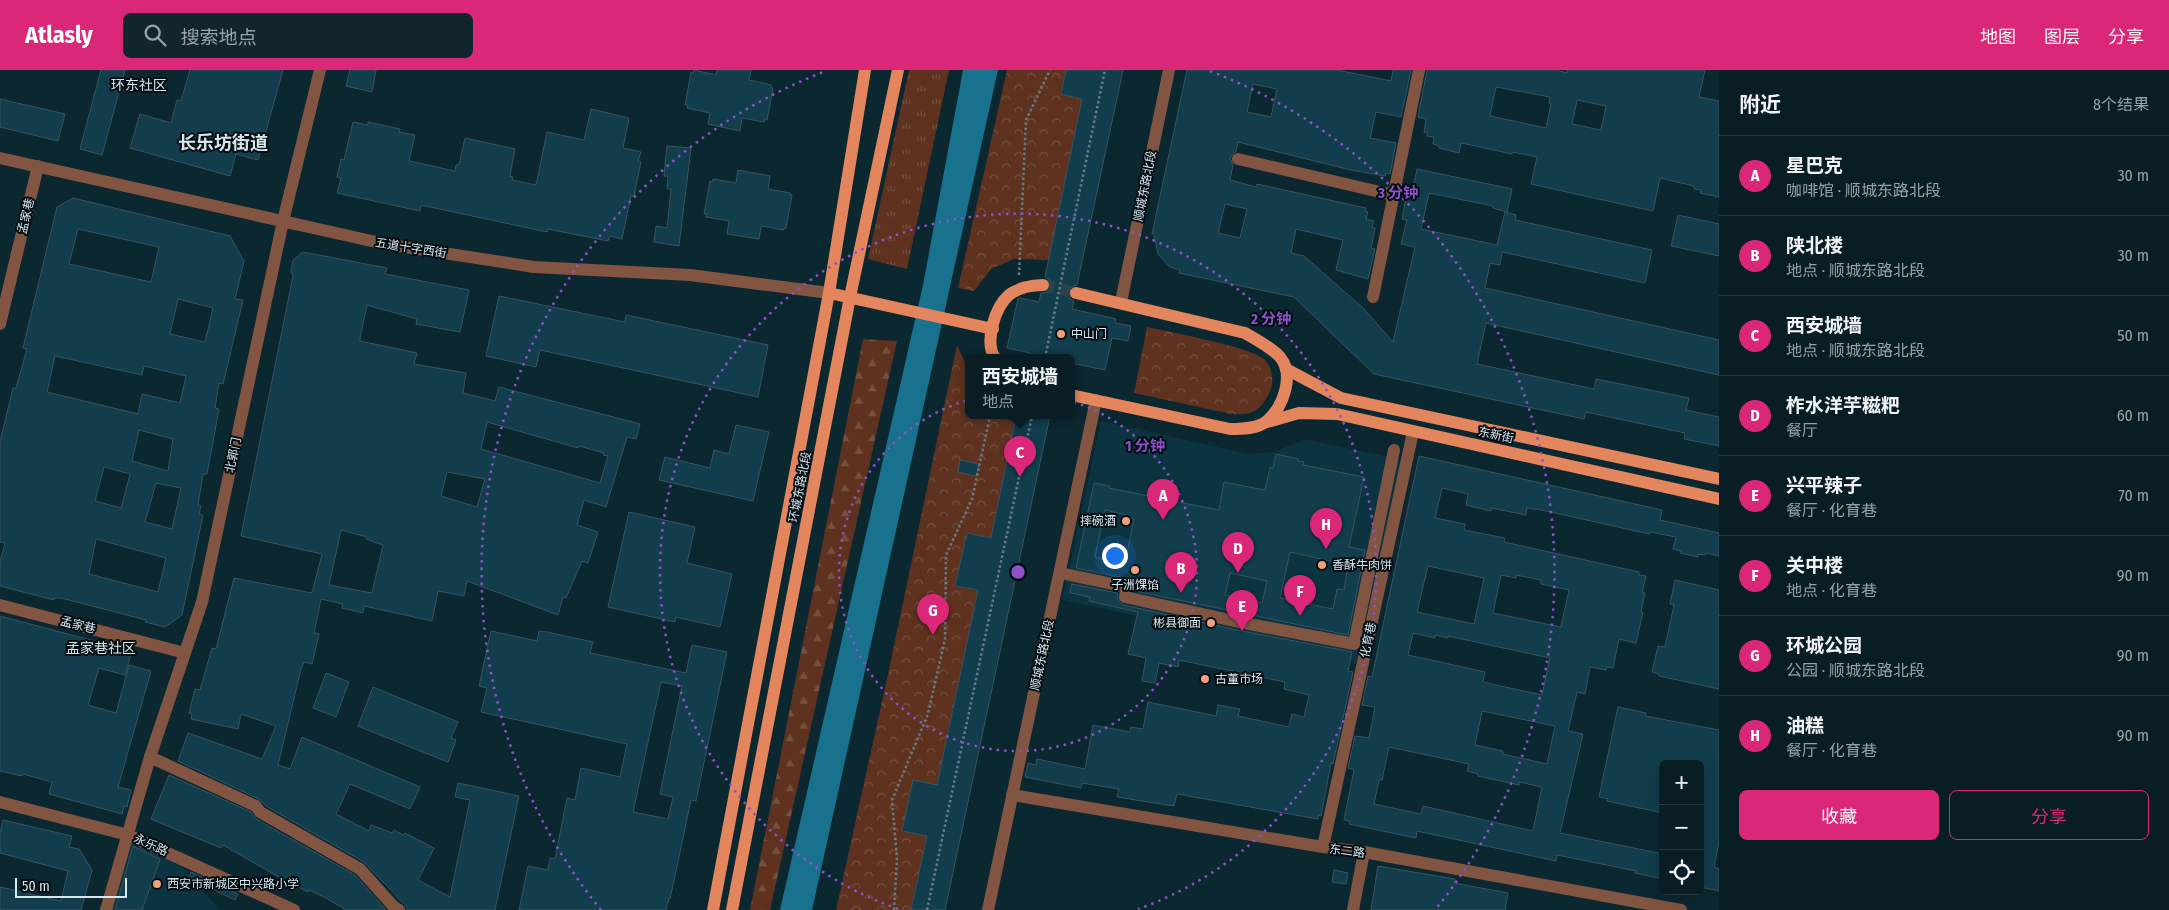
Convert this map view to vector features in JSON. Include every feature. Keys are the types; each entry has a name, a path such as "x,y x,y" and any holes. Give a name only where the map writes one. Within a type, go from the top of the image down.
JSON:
{"main road":[{"name":"环城东路北段","path":"713,910 829,293 865,70"},
{"name":"环城东路北段","path":"732,910 850,297 898,70"},
{"path":"994,354 991,347 993,329 999,309 1007,296 1018,290 1043,285"},
{"path":"1076,292 1245,333 1274,352 1281,358 1286,369 1287,386 1282,402 1267,422"},
{"path":"829,293 993,329"},
{"name":"东新街","path":"1286,369 1342,398 1719,478"},
{"name":"东新街","path":"1075,396 1230,429 1250,428 1299,412 1337,414 1719,499"}],"street":[{"name":"北郭门","path":"106,910 150,757 202,602 283,221 320,70"},
{"name":"顺城东路北段","path":"1121,302 1168,70"},
{"path":"1373,297 1419,70"},
{"name":"五道十字西街","path":"0,158 385,244 534,267 690,275 829,293"},
{"path":"1238,159 1393,195"},
{"name":"孟家巷","path":"0,324 38,166"},
{"name":"顺城东路北段","path":"988,910 1096,400"},
{"name":"化育巷","path":"1323,848 1413,432"},
{"path":"1060,573 1127,587 1125,596 1239,622 1354,644 1394,450"},
{"name":"孟家巷","path":"0,605 185,653"},
{"path":"150,757 256,806 260,812 360,869 394,907 399,910"},
{"name":"东二路","path":"1012,795 1323,848 1364,852 1681,910"},
{"name":"永乐路","path":"0,802 128,835 294,910"},
{"path":"1353,910 1364,852"}],"path":[{"path":"1018,290 1026,120 1050,70"},
{"path":"1046,354 1105,70"},
{"path":"894,910 897,859 892,800 928,714 945,639 946,555 972,499 989,419"},
{"path":"927,910 1031,419"}],"shaded area":[{"path":"1101,421 1249,454 1274,452 1305,439 1402,460 1357,664 1062,600"},
{"name":"西安市新城区中兴路小学","path":"130,842 173,857 220,910 110,910"}],"green space":[{"path":"909,70 949,70 907,269 868,259"},
{"path":"1007,70 1066,70 1061,94 1082,99 1049,260 1014,259 991,269 974,291 958,288"},
{"path":"1147,327 1228,345 1257,355 1265,360 1272,374 1269,395 1255,411 1247,414 1231,414 1134,393"},
{"path":"863,339 897,341 770,910 750,910"},
{"path":"957,345 965,362 965,419 1007,419 1015,422 991,538 967,534 955,586 978,591 937,785 913,781 902,831 927,836 911,910 836,910"}],"water":[{"path":"963,70 998,70 812,910 780,910 923,285"}],"building":[{"path":"101,70 125,70 102,155 80,149"},
{"path":"190,70 283,70 258,160 236,154 230,176 130,148 140,114 171,123 177,100 181,101"},
{"path":"350,70 376,70 372,92 346,86"},
{"path":"694,70 716,75 717,70 751,70 749,80 771,85 773,88 767,120 765,119 764,122 742,118 740,131 708,124 710,113 687,108 688,105 685,105 691,72 693,73"},
{"path":"1066,70 1123,70 1077,285 1070,287 1068,292 1070,299 1074,301 1072,309 1116,319 1115,323 1131,326 1128,341 1112,338 1105,370 1075,364 1075,354 1030,354 1007,348 1018,299 1039,302 1041,293 1048,292 1051,285 1050,280 1045,277 1082,99 1061,94"},
{"path":"1187,70 1337,70 1391,81 1393,70 1411,70 1401,117 1376,112 1370,138 1396,143 1390,174 1386,173 1385,176 1351,170 1238,142 1236,151 1230,158 1233,165 1230,180 1256,187 1257,184 1366,208 1365,211 1368,212 1366,219 1374,221 1372,227 1375,228 1371,248 1375,249 1368,279 1336,270 1343,240 1296,229 1291,253 1304,256 1363,308 1393,342 1415,247 1401,244 1407,220 1402,219 1406,198 1411,198 1417,169 1512,189 1507,212 1493,208 1493,206 1429,193 1421,229 1497,245 1505,212 1516,215 1515,220 1652,250 1645,283 1502,252 1500,265 1490,263 1485,288 1719,340 1719,375 1486,323 1477,364 1594,389 1596,379 1689,398 1686,410 1719,417 1719,446 1684,439 1685,433 1586,412 1584,419 1374,374 1294,297 1179,273 1180,270 1170,267 1158,254 1154,234 1152,234","holes":["1253,84 1277,89 1271,117 1247,112","1225,204 1247,209 1240,238 1218,233"]},
{"path":"1427,70 1555,70 1567,73 1567,70 1705,70 1699,97 1719,101 1719,197 1700,193 1701,190 1694,189 1694,186 1660,178 1653,211 1531,184 1537,157 1513,152 1512,154 1461,143 1459,153 1439,148 1439,146 1433,144 1434,137 1427,136 1427,132 1424,132 1426,119 1418,117","holes":["1496,87 1550,97 1549,103 1551,104 1546,128 1490,116","1577,100 1606,106 1601,130 1572,124"]},
{"path":"0,99 65,114 58,141 0,127"},
{"path":"591,109 629,118 623,148 641,152 638,161 641,162 634,196 631,196 622,239 610,236 608,241 548,229 547,232 421,205 420,211 337,193 341,178 337,177 341,159 344,160 353,122 368,125 368,122 400,129 399,132 415,135 409,161 455,171 456,165 459,165 465,138 515,149 510,176 513,177 512,180 536,185 547,132 584,140"},
{"path":"667,146 691,148 679,246 654,242 656,226 667,228 671,189 667,189 668,176 664,176"},
{"path":"738,170 770,176 768,189 792,195 786,228 784,230 761,226 759,239 727,234 729,221 706,217 707,214 704,214 710,181 712,182 713,179 736,183"},
{"path":"73,198 230,236 244,261 235,299 243,300 223,384 219,383 215,408 219,409 207,474 203,474 198,505 201,506 199,514 203,515 182,615 165,627 145,622 146,620 61,598 54,598 54,600 0,586 0,562 5,543 0,542 0,442 13,388 16,388 27,349 23,348 57,207","holes":["78,229 159,247 151,282 69,264","178,299 213,308 205,342 170,334","55,356 142,375 144,366 186,376 180,403 142,394 138,414 47,392","139,430 173,439 168,471 132,461","104,467 130,474 121,508 95,501","156,483 181,488 172,529 145,522","96,539 166,558 158,592 89,574"]},
{"path":"1678,215 1719,224 1719,256 1671,246"},
{"path":"303,252 387,268 385,274 469,290 460,332 416,324 417,319 367,305 360,341 417,353 414,364 466,373 463,393 495,401 499,387 640,424 636,439 627,437 606,507 584,500 577,525 598,532 588,563 582,561 566,598 563,597 558,615 467,581 464,596 438,591 432,621 364,606 363,613 342,608 343,604 321,599 314,633 319,634 312,664 304,662 301,669 278,765 290,769 302,737 420,787 410,809 350,784 336,814 369,831 371,825 392,833 394,830 403,835 405,833 434,848 418,880 450,897 470,800 455,797 458,783 519,796 495,910 407,910 406,906 364,862 266,806 259,799 178,761 188,733 262,759 276,726 241,714 238,729 191,719 192,714 189,713 195,689 200,690 212,648 216,649 234,578 312,593 322,554 241,536 293,276 291,271 293,260","holes":["487,422 578,448 579,446 604,453 603,455 608,456 600,483 481,449","447,472 485,479 477,507 441,496","341,530 367,537 366,539 383,545 372,593 329,585"]},
{"path":"499,296 625,322 626,315 768,345 758,397 540,350 536,367 486,356"},
{"path":"1015,419 1049,419 945,910 911,910 927,836 902,831 913,780 937,785 978,590 955,586 967,533 991,538"},
{"path":"736,425 769,432 753,501 659,480 665,457 710,468 714,450 729,454"},
{"path":"1276,454 1298,459 1298,461 1304,462 1303,465 1364,477 1349,547 1365,550 1348,635 1135,591 1134,584 1129,579 1076,568 1094,483 1110,486 1109,488 1219,510 1224,482 1265,490 1270,467 1273,468","holes":["1105,510 1127,515 1126,517 1134,519 1125,563 1095,557","1290,552 1348,565 1344,590 1337,589 1333,609 1280,598","1230,573 1267,581 1262,603 1225,595"]},
{"path":"1419,456 1662,510 1660,520 1719,533 1719,556 1706,553 1705,555 1698,554 1698,557 1680,553 1681,551 1673,549 1676,537 1650,532 1649,534 1542,510 1527,508 1526,515 1491,508 1491,511 1466,505 1468,494 1442,488 1435,518 1465,524 1464,530 1505,538 1504,542 1639,572 1639,575 1646,576 1642,593 1645,593 1641,612 1643,612 1636,643 1619,639 1613,668 1607,667 1606,670 1590,667 1585,694 1577,692 1568,731 1583,734 1560,833 1659,853 1659,878 1635,873 1636,871 1557,855 1556,861 1417,831 1416,838 1349,824 1350,821 1344,820 1354,770 1348,768 1355,736 1369,738 1375,707 1362,705 1368,676 1372,677","holes":["1428,566 1484,578 1474,624 1417,612","1501,575 1516,578 1516,575 1541,580 1541,584 1569,590 1561,627 1493,613","1413,633 1435,638 1435,635 1448,638 1448,636 1550,658 1542,695 1483,682 1485,672 1408,655","1482,711 1555,726 1547,764 1503,754 1503,751 1475,745","1389,747 1469,764 1467,771 1478,774 1478,776 1519,785 1519,782 1542,787 1533,831 1423,806 1421,814 1374,804 1379,780 1382,780"]},
{"path":"960,460 979,464 976,476 958,472"},
{"path":"629,512 695,527 687,563 732,574 720,627 676,617 675,622 608,607"},
{"path":"1675,580 1719,590 1719,689 1659,676 1659,674 1652,672 1658,646 1665,647 1674,605 1670,604"},
{"path":"1072,584 1117,593 1118,600 1123,605 1237,630 1352,652 1348,671 1353,672 1333,764 1331,763 1321,816 1318,815 1318,819 1177,794 1174,806 1117,797 1119,789 1082,783 1081,788 1025,777 1028,763 1036,765 1037,759 1085,769 1093,725 1130,732 1131,727 1143,729 1148,702 1216,716 1218,705 1240,709 1238,716 1289,727 1292,714 1304,717 1309,695 1284,689 1285,682 1179,660 1178,667 1159,663 1155,683 1142,681 1146,658 1128,654 1138,612 1089,601 1090,597 1070,593"},
{"path":"0,616 132,651 125,675 99,668 88,705 116,713 129,665 151,671 118,787 131,790 127,807 124,806 122,814 49,794 52,782 23,774 22,776 0,771"},
{"path":"491,631 537,641 539,631 547,632 593,642 590,653 686,673 692,645 727,652 696,801 691,800 666,910 519,910 528,866 548,870 550,858 555,859 567,798 575,800 581,768 620,777 627,744 481,712 487,688 479,686","holes":["661,682 682,686 660,794 673,797 668,819 633,812"]},
{"path":"326,673 349,682 336,717 313,708"},
{"path":"373,687 458,722 451,738 456,740 448,762 358,726"},
{"path":"1618,707 1646,713 1645,716 1719,730 1719,841 1714,867 1719,869 1719,891 1704,888 1704,760 1659,760 1659,812 1607,801 1608,799 1599,797"},
{"path":"169,775 251,812 256,819 355,875 386,910 346,910 326,898 309,890 308,892 277,876 223,845 221,848 151,819"},
{"path":"3,820 72,836 69,847 79,849 92,870 81,910 0,910 0,887 61,901 68,871 0,853 0,833"},
{"path":"133,846 160,859 142,910 115,910"},
{"path":"1378,866 1455,879 1454,883 1508,893 1505,910 1371,910"},
{"path":"1334,870 1348,873 1346,884 1332,882"},
{"path":"191,872 238,894 235,900 189,878"}],"tunnel":[{"path":"1043,285 1076,293"}],"place":[{"name":"中山门","path":"1061,334"},
{"name":"西安城墙","path":"1020,477"},
{"name":"星巴克","path":"1163,520"},
{"name":"摔碗酒","path":"1126,521"},
{"name":"油糕","path":"1326,549"},
{"name":"香酥牛肉饼","path":"1322,565"},
{"name":"子洲馃馅","path":"1135,570"},
{"name":"柞水洋芋糍粑","path":"1238,573"},
{"name":"陕北楼","path":"1181,593"},
{"name":"关中楼","path":"1300,616"},
{"name":"彬县御面","path":"1211,623"},
{"name":"兴平辣子","path":"1242,631"},
{"name":"环城公园","path":"933,635"},
{"name":"古董市场","path":"1205,679"},
{"name":"西安市新城区中兴路小学","path":"157,884"}],"district":[{"name":"环东社区","path":"139,85"},
{"name":"长乐坊街道","path":"223,143"},
{"name":"孟家巷社区","path":"101,648"}]}
